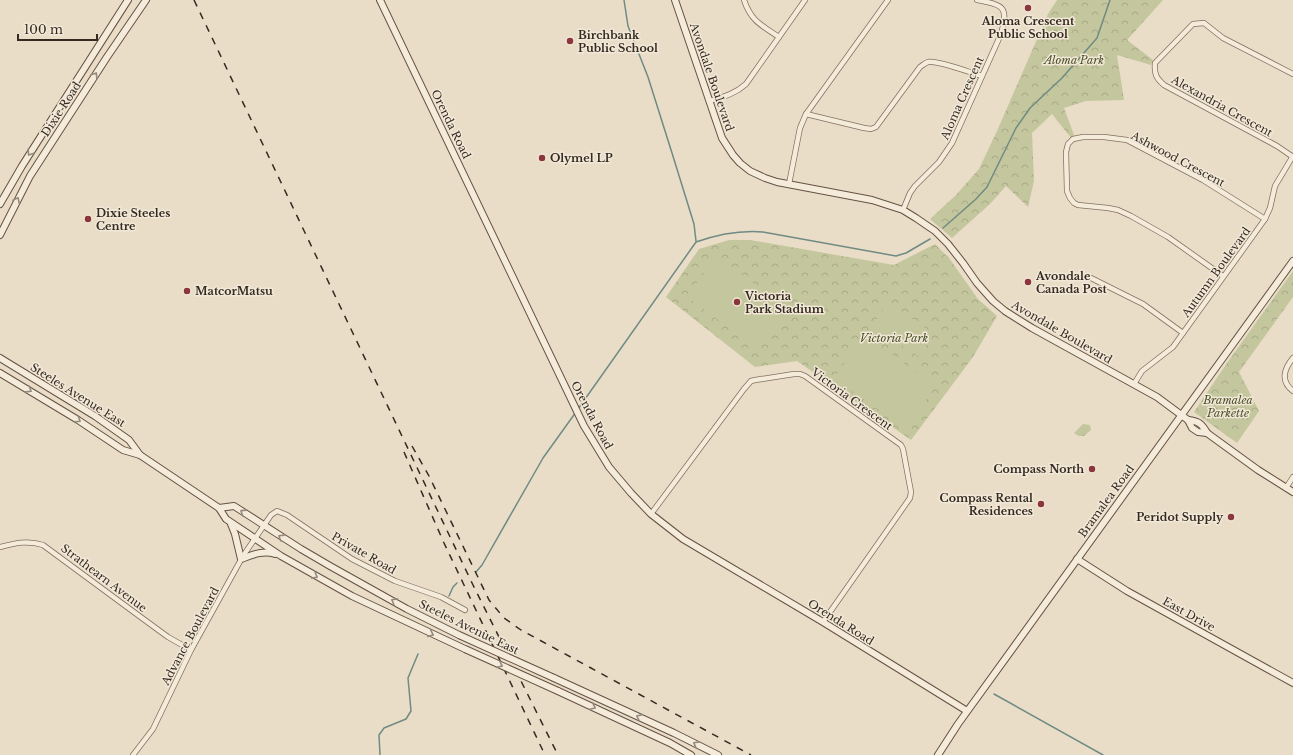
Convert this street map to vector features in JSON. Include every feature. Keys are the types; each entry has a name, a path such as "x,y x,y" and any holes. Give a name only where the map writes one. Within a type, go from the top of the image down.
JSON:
{"main road":[{"name":"Dixie Road","path":"0,204 22,166 128,0"},
{"name":"Dixie Road","path":"0,235 30,176 146,0"},
{"name":"Orenda Road","path":"380,0 572,403 591,440 609,467 651,514 683,538 967,711"},
{"name":"Avondale Boulevard","path":"676,0 722,138 733,155 750,171 777,182 864,198 903,210 928,226 948,244 964,263 977,283 993,301 1005,311 1032,328 1157,397 1188,420 1197,421 1203,425 1207,433 1258,470 1293,492"},
{"name":"Bramalea Road","path":"938,755 967,711 1293,261"},
{"name":"Steeles Avenue East","path":"0,358 95,416 129,440 140,455"},
{"name":"Steeles Avenue East","path":"0,373 78,420 123,450 140,455 219,508 226,520 281,556 352,596 670,743 691,755"},
{"name":"Steeles Avenue East","path":"219,508 234,506 330,566 407,609 459,635 674,733 718,755"},
{"path":"230,522 235,534 241,560 257,554 270,552 281,556"},
{"name":"East Drive","path":"1077,559 1128,591 1293,683"},
{"path":"670,743 674,733"}],"street":[{"path":"744,0 748,12 754,20 779,37"},
{"path":"709,101 739,90 746,84 805,0"},
{"path":"789,184 800,128 806,114 888,0"},
{"name":"Aloma Crescent","path":"903,210 912,190 938,162 952,143 1001,34 1005,15 1000,7 997,4 977,0"},
{"name":"Alexandria Crescent","path":"1293,74 1223,38 1204,23 1193,24 1155,63 1156,77 1164,85 1293,156"},
{"path":"806,114 871,129 876,126 924,63 930,62 982,76"},
{"name":"Ashwood Crescent","path":"1223,276 1168,237 1131,216 1118,210 1080,206 1074,203 1067,191 1066,152 1068,144 1073,140 1083,137 1104,137 1127,140 1203,180 1265,220"},
{"name":"Autumn Boulevard","path":"1134,384 1142,371 1173,347 1265,220 1276,186 1293,156"},
{"path":"1091,278 1143,304 1183,333"},
{"path":"1293,358 1285,368 1285,376 1286,383 1293,391"},
{"name":"Victoria Crescent","path":"651,514 744,389 751,382 794,374 805,376 901,445 911,492 910,498 823,622"},
{"path":"1286,488 1293,477"},
{"name":"Private Road","path":"264,525 271,515 277,511 280,511 359,562 395,581 441,597 465,610"},
{"name":"Advance Boulevard","path":"133,755 153,729 191,650 241,560 264,525"},
{"name":"Strathearn Avenue","path":"0,547 25,542 43,545 168,637 191,650"}],"green space":[{"name":"Aloma Park","path":"1057,0 1163,0 1127,40 1153,60 1151,65 1117,55 1124,100 1086,101 1064,108 1074,135 1071,138 1052,114 1032,133 1034,181 1028,207 1006,186 991,203 952,238 930,219 956,195 979,169 1048,14"},
{"name":"Victoria Park","path":"729,240 750,240 894,265 935,244 949,258 978,299 997,316 973,357 911,440 797,361 755,367 666,297 699,249"},
{"name":"Victoria Park Stadium","path":"716,256 788,308 758,349 687,297"},
{"name":"Bramalea Parkette","path":"1293,271 1293,297 1239,372 1259,411 1237,443 1194,412"},
{"path":"888,302 934,334 918,356 873,325"},
{"path":"864,335 936,386 905,429 834,378"},
{"path":"1083,424 1090,425 1091,430 1084,436 1079,436 1074,433"}],"waterway":[{"path":"624,0 628,26 648,77 694,224 696,241"},
{"path":"943,228 976,199 987,187 1016,128 1030,108 1062,78 1097,38 1110,0"},
{"path":"578,409 696,242 729,233 763,232 896,256 906,253 930,239"},
{"path":"476,572 482,565 543,458 576,412"},
{"path":"449,596 453,587 457,583"},
{"path":"380,755 379,735 384,728 406,719 411,711 408,678 418,654"},
{"path":"994,694 1103,755"}],"railway":[{"path":"194,0 473,585 558,755"},
{"path":"412,446 429,476 489,600 504,618 521,630 751,755"},
{"path":"404,452 444,543 545,755"}],"place":[{"name":"Aloma Crescent Public School","path":"1028,8"},
{"name":"Birchbank Public School","path":"570,41"},
{"name":"Olymel LP","path":"542,158"},
{"name":"Dixie Steeles Centre","path":"88,219"},
{"name":"Avondale Canada Post","path":"1028,282"},
{"name":"MatcorMatsu","path":"187,291"},
{"name":"Victoria Park Stadium","path":"737,302"},
{"name":"Compass North","path":"1092,469"},
{"name":"Compass Rental Residences","path":"1041,504"},
{"name":"Peridot Supply","path":"1231,517"}]}
